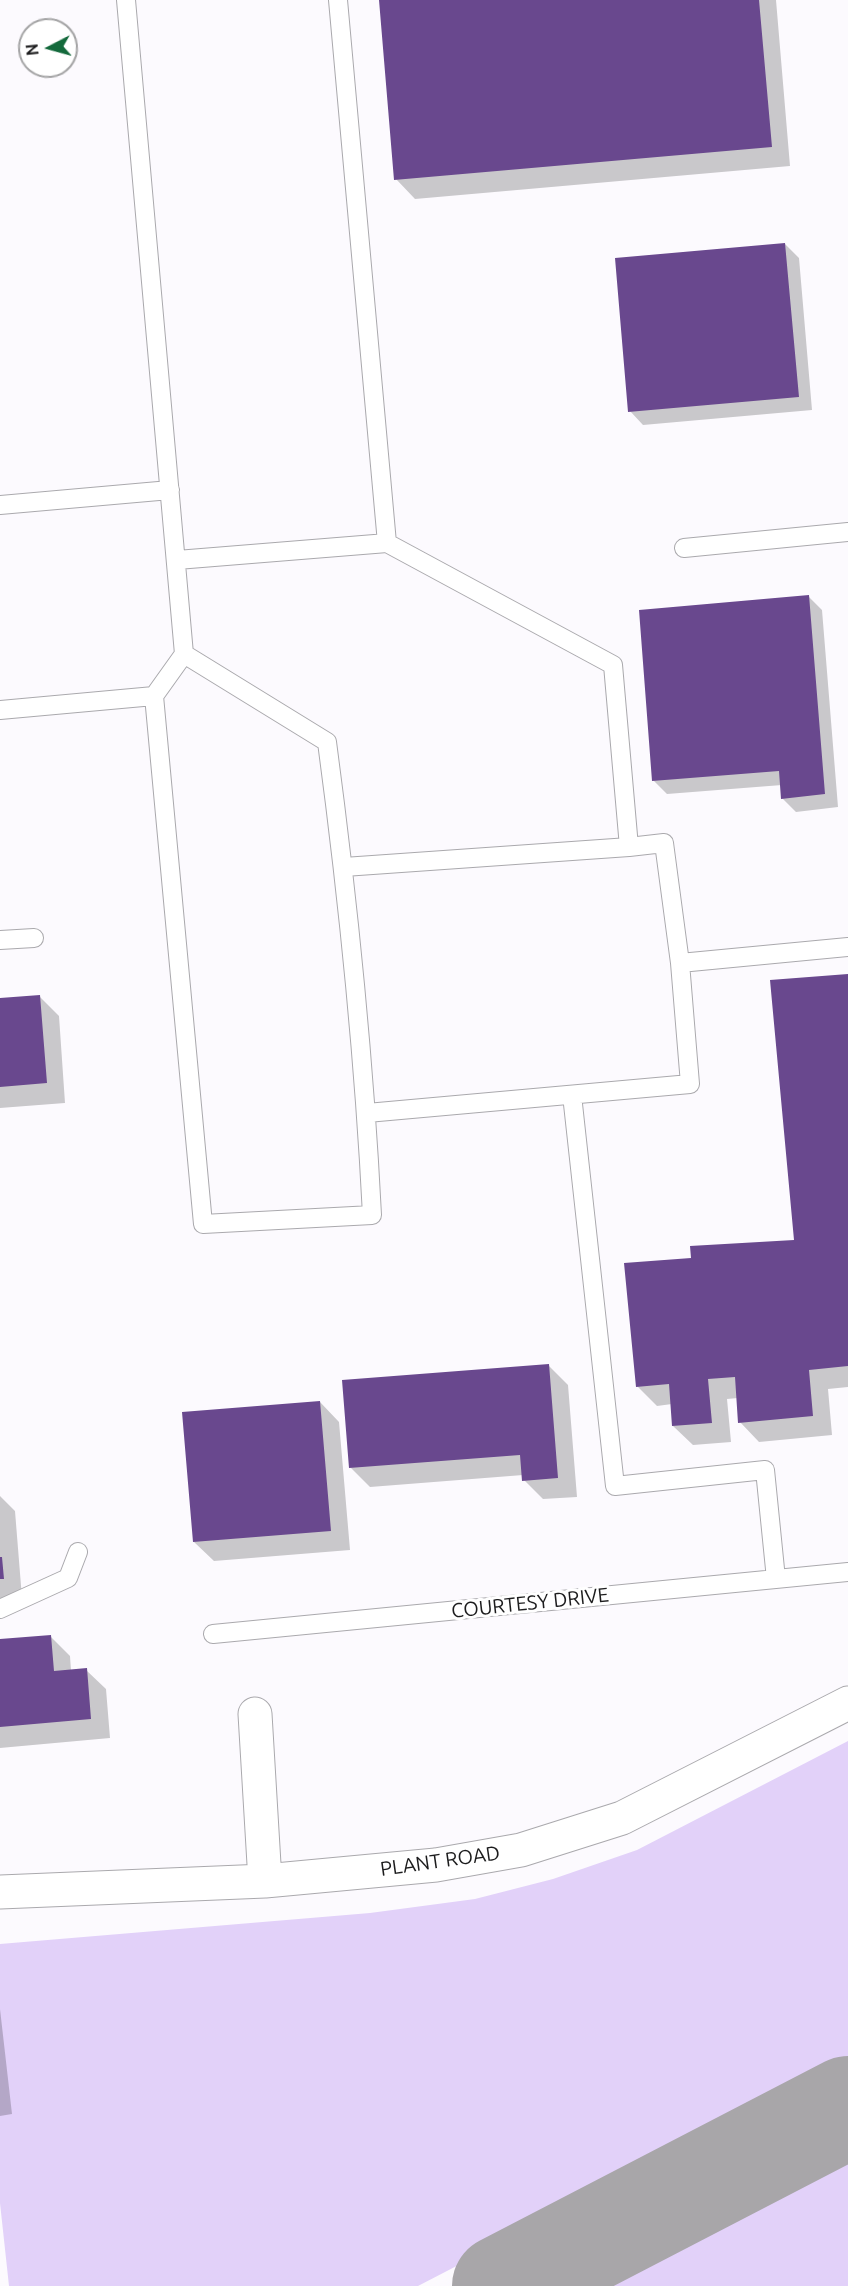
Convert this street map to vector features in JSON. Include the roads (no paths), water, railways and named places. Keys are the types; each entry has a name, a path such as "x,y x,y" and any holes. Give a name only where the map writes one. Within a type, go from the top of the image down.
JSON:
{"street":[{"name":"PLANT ROAD","path":"0,1892 265,1881 436,1866 520,1850 622,1818 848,1703"},
{"path":"255,1714 265,1881"}],"lane":[{"path":"126,0 184,654 154,696 203,1224 372,1215 367,1113 344,867 327,742 184,654"},
{"path":"339,0 387,543"},
{"path":"0,505 170,490"},
{"path":"684,548 848,532"},
{"path":"177,560 387,543 613,665 629,847"},
{"path":"0,710 154,696"},
{"path":"344,867 664,843 680,963 690,1084 367,1113"},
{"path":"0,940 34,938"},
{"path":"680,963 848,947"},
{"path":"572,1095 615,1486 765,1470 776,1579"},
{"path":"0,1610 68,1578 78,1552"},
{"name":"COURTESY DRIVE","path":"213,1634 848,1572"}]}
